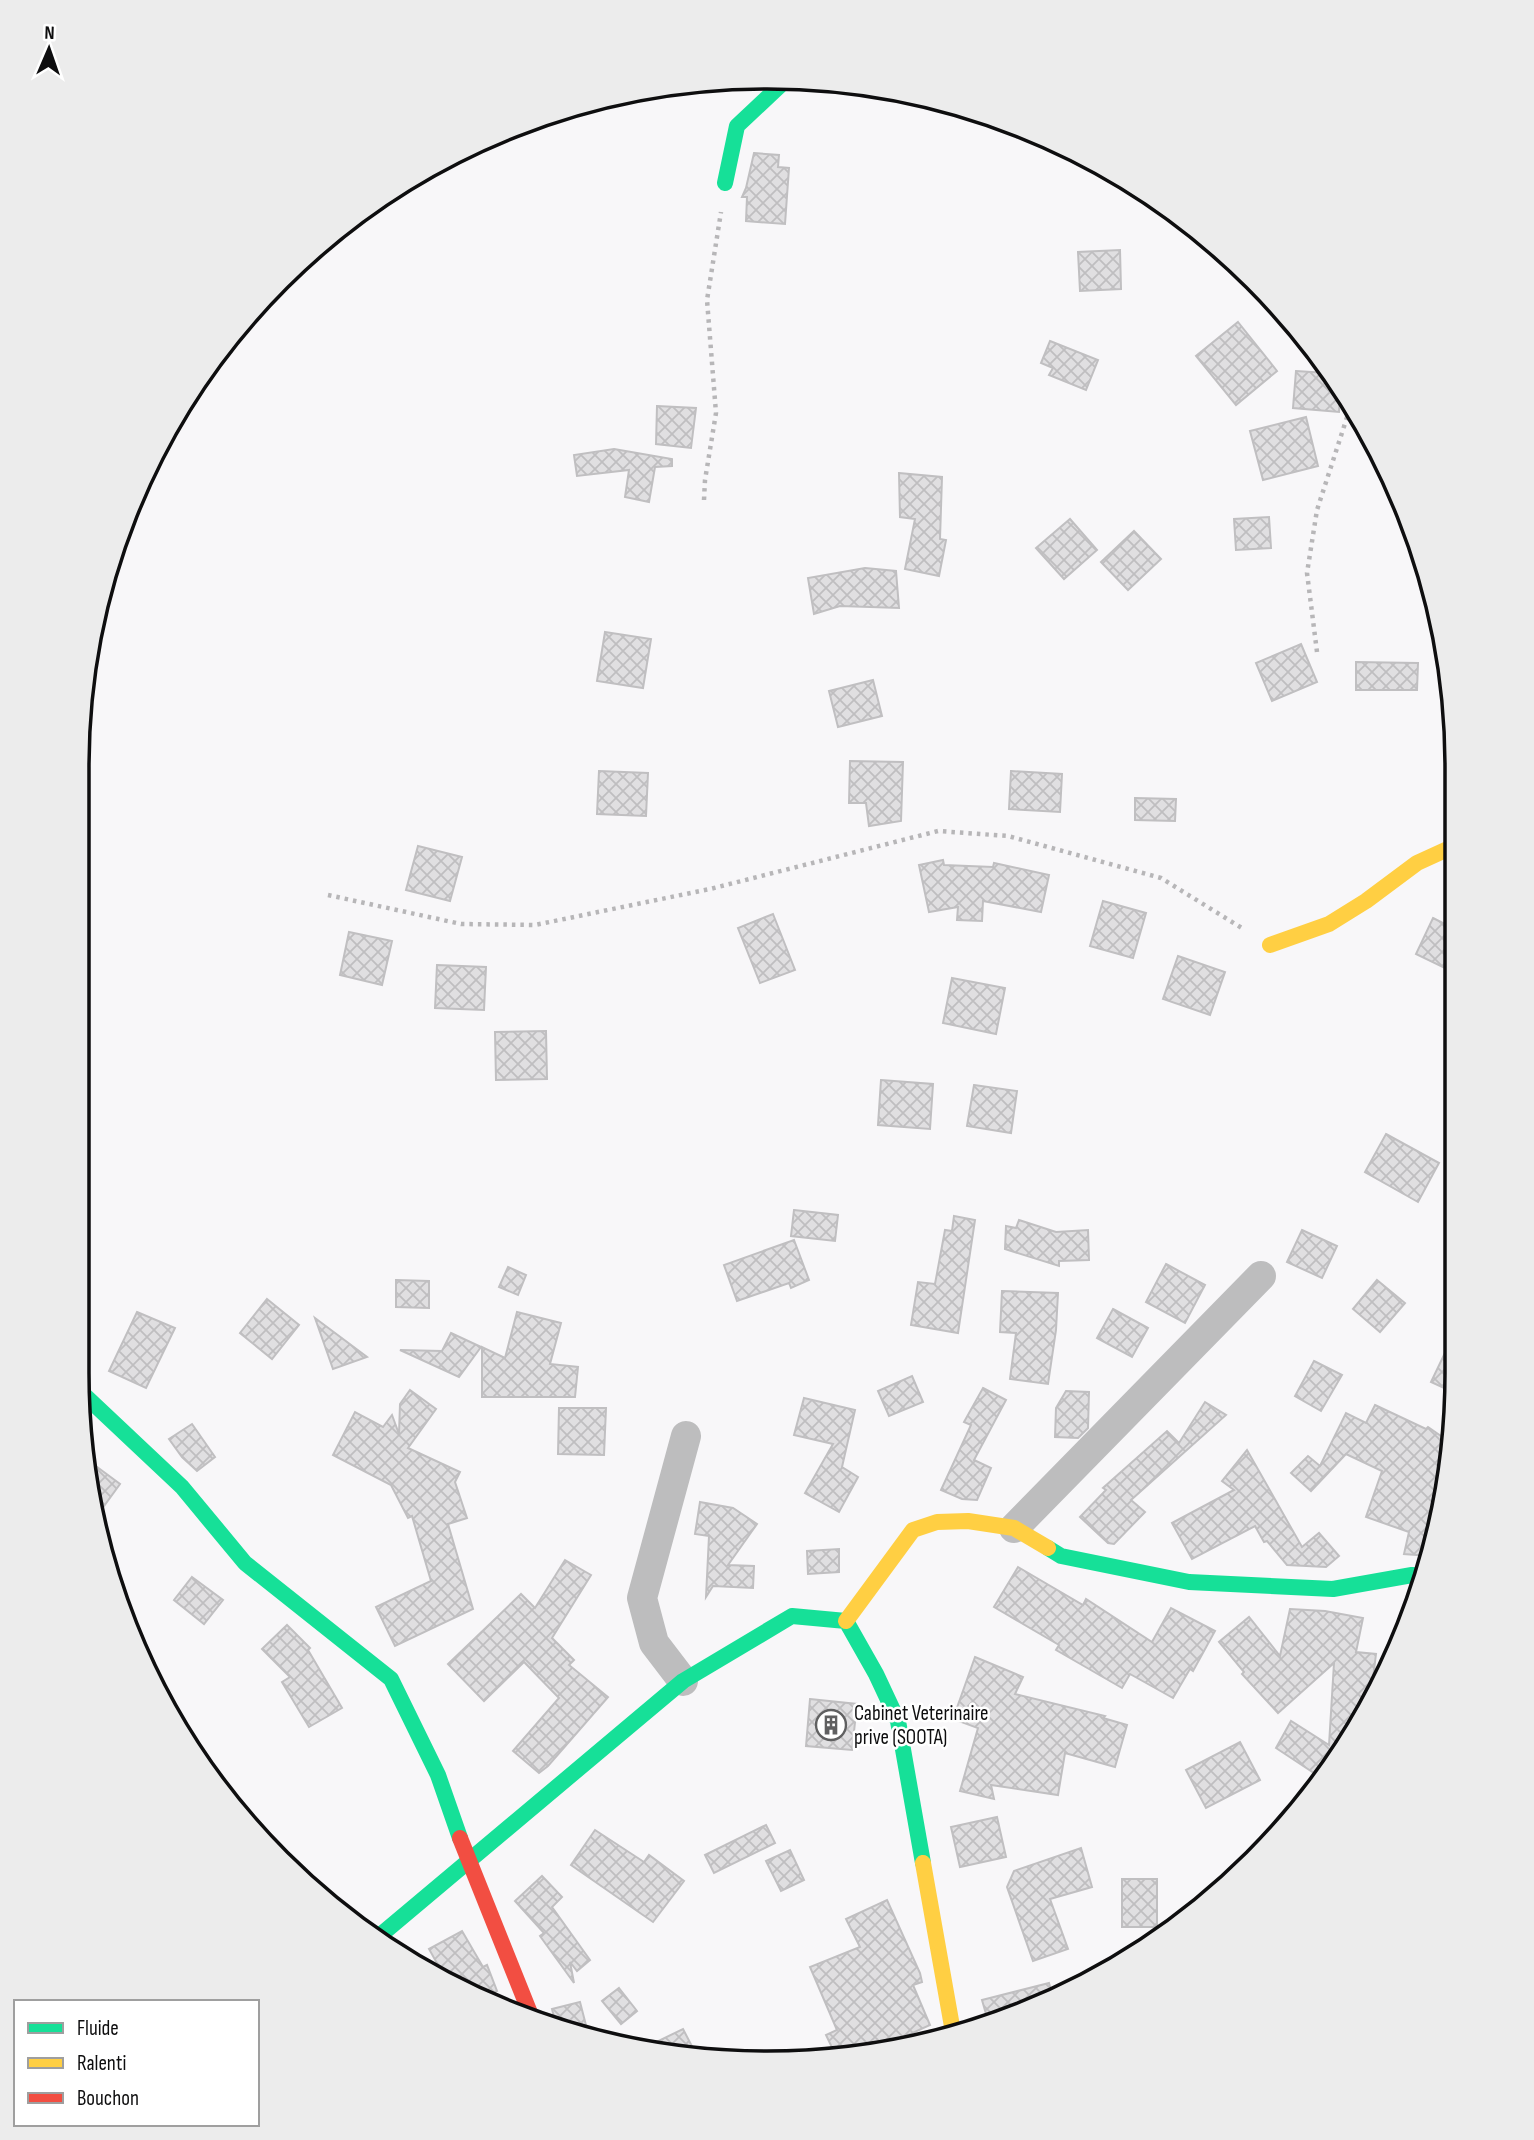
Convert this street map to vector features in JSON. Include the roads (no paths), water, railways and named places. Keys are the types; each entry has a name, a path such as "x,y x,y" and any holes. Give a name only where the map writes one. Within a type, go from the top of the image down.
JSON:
{"street":[{"path":"725,183 737,126 776,89"},
{"path":"1270,945 1329,924 1366,901 1416,863 1445,850"},
{"path":"1014,1528 1261,1276"},
{"path":"90,1400 182,1486 245,1563 391,1679 438,1775 469,1862 527,2007"},
{"path":"683,1681 654,1643 642,1598 686,1436"},
{"path":"845,1621 913,1530 937,1522 968,1521 1014,1528 1061,1556 1189,1582 1333,1589 1414,1575"},
{"path":"384,1932 683,1681 793,1616 845,1621"},
{"path":"845,1621 876,1674 898,1721 952,2025"}],"place":[{"name":"Cabinet Veterinaire prive (SOOTA)","path":"831,1725"}]}
